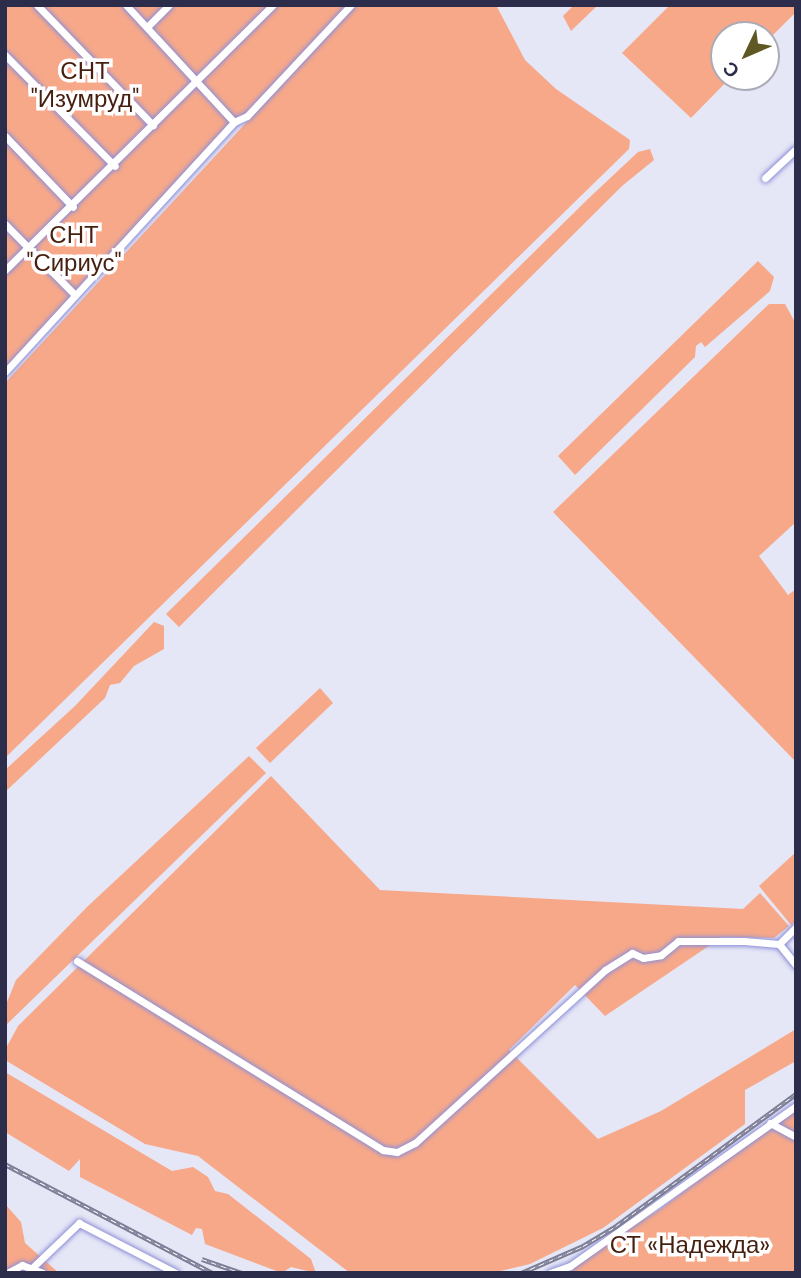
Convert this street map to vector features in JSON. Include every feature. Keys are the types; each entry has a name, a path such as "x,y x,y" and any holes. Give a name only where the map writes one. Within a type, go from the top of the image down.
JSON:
{"street":[{"path":"37,5 153,125"},
{"path":"126,5 234,122"},
{"path":"147,27 169,5"},
{"path":"5,270 73,208 273,5"},
{"path":"5,372 234,122 247,116 351,5"},
{"path":"5,55 115,166"},
{"path":"5,136 73,208"},
{"path":"765,178 796,149"},
{"path":"5,224 74,294"},
{"path":"779,944 796,927"},
{"path":"77,961 383,1150 397,1152 415,1143 605,970 632,953 643,958 661,955 678,941 702,939 779,944 796,965"},
{"path":"550,1273 570,1266 796,1106"},
{"path":"770,1123 796,1138"},
{"path":"33,1267 79,1223 176,1273"},
{"path":"7,1273 22,1265 43,1273"}],"green space":[{"name":"СНТ \"Изумруд\"","path":"5,5 348,5 5,371"},
{"path":"355,5 496,5 525,60 556,89 630,140 629,149 5,758 5,383"},
{"path":"574,5 598,5 571,31 563,16"},
{"path":"670,5 796,5 796,12 780,28 780,21 710,21 710,91 717,91 691,118 622,53"},
{"path":"650,149 654,160 622,186 179,627 166,614 590,197 638,152"},
{"path":"758,261 774,277 770,291 705,347 701,342 696,346 695,357 575,475 558,456"},
{"path":"769,304 785,304 796,324 796,522 759,556 788,595 796,589 796,762 553,512"},
{"path":"154,622 164,626 164,649 134,666 120,683 110,685 105,698 5,792 5,770 75,706"},
{"path":"320,688 333,703 270,763 256,748"},
{"path":"249,756 266,773 5,1026 5,1007 16,980 87,907"},
{"path":"271,776 380,890 743,909 760,893 789,926 774,938 722,937 605,1016 575,985 509,1050 598,1139 661,1111 796,1029 796,1061 745,1090 745,1124 603,1228 530,1264 492,1273 350,1273 198,1156 145,1144 5,1060 5,1050 18,1026"},
{"path":"796,852 796,920 791,925 759,886"},
{"path":"5,1072 172,1171 193,1167 208,1177 215,1191 228,1194 311,1259 316,1273 291,1267 282,1273 205,1244 202,1229 196,1228 192,1235 80,1177 80,1159 69,1171 5,1132"},
{"name":"СТ «Надежда»","path":"796,1107 796,1273 558,1273 659,1210"},
{"path":"5,1204 21,1222 25,1243 59,1273 5,1273"}],"railway":[{"path":"521,1273 583,1246 616,1226 796,1094"},
{"path":"5,1164 213,1273"},
{"path":"202,1259 242,1273"}],"park label":[{"name":"СНТ \"Сириус\"","path":"74,249"}]}
